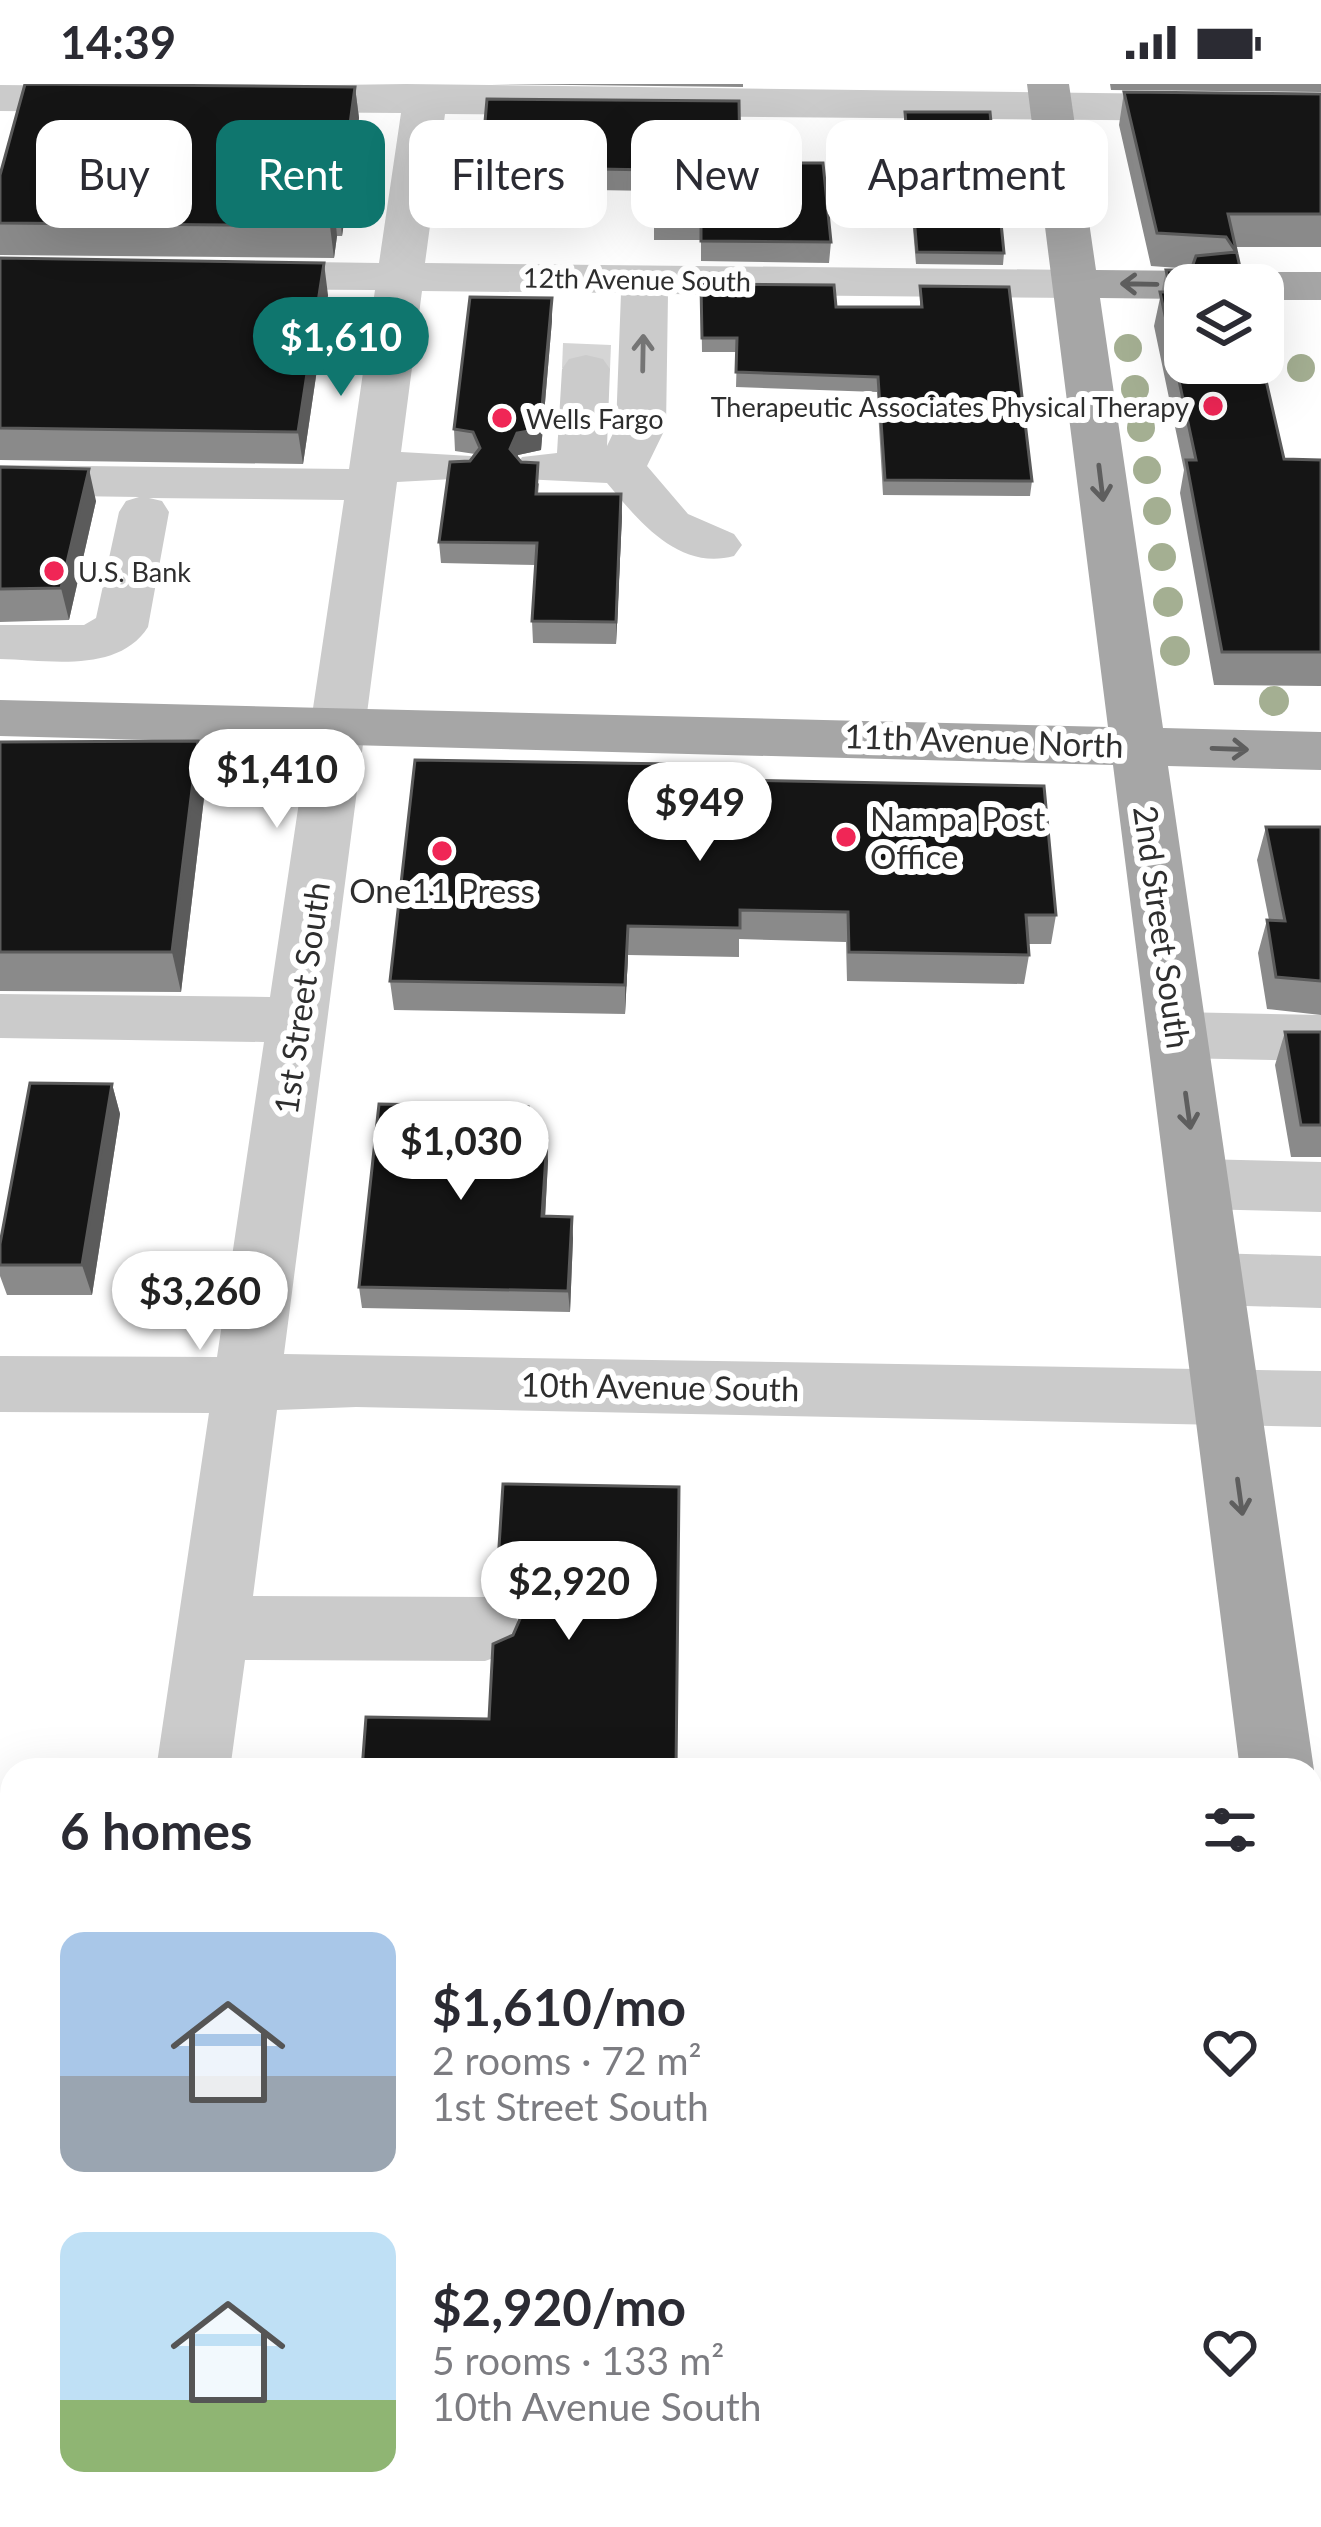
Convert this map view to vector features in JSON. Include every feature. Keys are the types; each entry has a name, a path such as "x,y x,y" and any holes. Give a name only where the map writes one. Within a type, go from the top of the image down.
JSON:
{"main road":[{"name":"2nd Street South","path":"1050,96 1125,678 1139,745 1275,1758"},
{"name":"12th Avenue South","path":"1076,284 1164,285"},
{"path":"1284,286 1321,286"},
{"name":"11th Avenue North","path":"0,718 1321,751"}],"street":[{"path":"227,99 426,92 1050,96 1321,109"},
{"name":"1st Street South","path":"195,1758 426,92"},
{"path":"0,98 157,99"},
{"name":"12th Avenue South","path":"189,275 1076,284"},
{"path":"581,468 591,279"},
{"path":"581,468 641,427 645,279"},
{"path":"0,509 144,512 372,488 453,467"},
{"path":"581,468 670,525 716,545"},
{"path":"0,480 372,488"},
{"path":"0,643 94,643 121,627 144,512"},
{"path":"0,1016 298,1020"},
{"path":"1178,1035 1321,1037"},
{"path":"1198,1184 1321,1187"},
{"path":"1211,1279 1321,1282"},
{"name":"10th Avenue South","path":"0,1384 379,1380 1321,1399"},
{"path":"213,1628 485,1629"}],"building":[{"path":"25,84 355,87 350,120 216,120 216,225 192,225 192,120 36,120 36,223 0,223 0,175"},
{"path":"1124,92 1321,94 1321,214 1228,214 1239,264 1193,264 1196,256 1236,252 1226,237 1157,233"},
{"path":"487,99 739,101 739,120 631,120 631,170 607,169 607,120 485,120"},
{"path":"905,112 990,112 991,120 906,120"},
{"path":"802,163 823,163 831,242 701,241 701,228 802,228"},
{"path":"915,228 1002,228 1004,253 917,252"},
{"path":"0,258 324,263 298,432 0,428"},
{"path":"701,284 834,285 836,307 922,307 920,286 1009,287 1032,481 885,480 878,377 736,372 737,338 702,338"},
{"path":"470,297 552,298 540,429 517,433 510,449 521,462 538,463 536,494 621,494 616,622 532,621 537,543 439,542 450,462 470,461 480,448 473,432 454,429"},
{"path":"1180,384 1267,384 1284,459 1321,460 1321,652 1222,652 1186,460 1196,460"},
{"path":"0,467 89,469 61,588 0,589"},
{"path":"198,741 172,952 0,952 0,742"},
{"path":"415,760 740,765 740,780 1044,786 1056,915 1026,915 1029,955 849,952 848,912 740,910 740,928 628,926 625,985 390,981"},
{"path":"1266,827 1321,827 1321,981 1276,977 1267,920 1285,921"},
{"path":"1285,1032 1321,1032 1321,1125 1301,1125"},
{"path":"30,1083 112,1084 82,1265 0,1265"},
{"path":"379,1104 528,1107 526,1139 547,1139 542,1216 572,1217 568,1291 359,1287"},
{"path":"503,1484 679,1487 676,1758 363,1758 366,1717 489,1719 493,1644 513,1635 523,1612 513,1585 497,1578"}],"tunnel":[{"path":"586,369 587,344"}],"place":[{"name":"Therapeutic Associates Physical Therapy","path":"1213,406"},
{"name":"Wells Fargo","path":"502,418"},
{"name":"U.S. Bank","path":"54,571"},
{"name":"Nampa Post Office","path":"846,837"},
{"name":"One11 Press","path":"442,851"}]}
